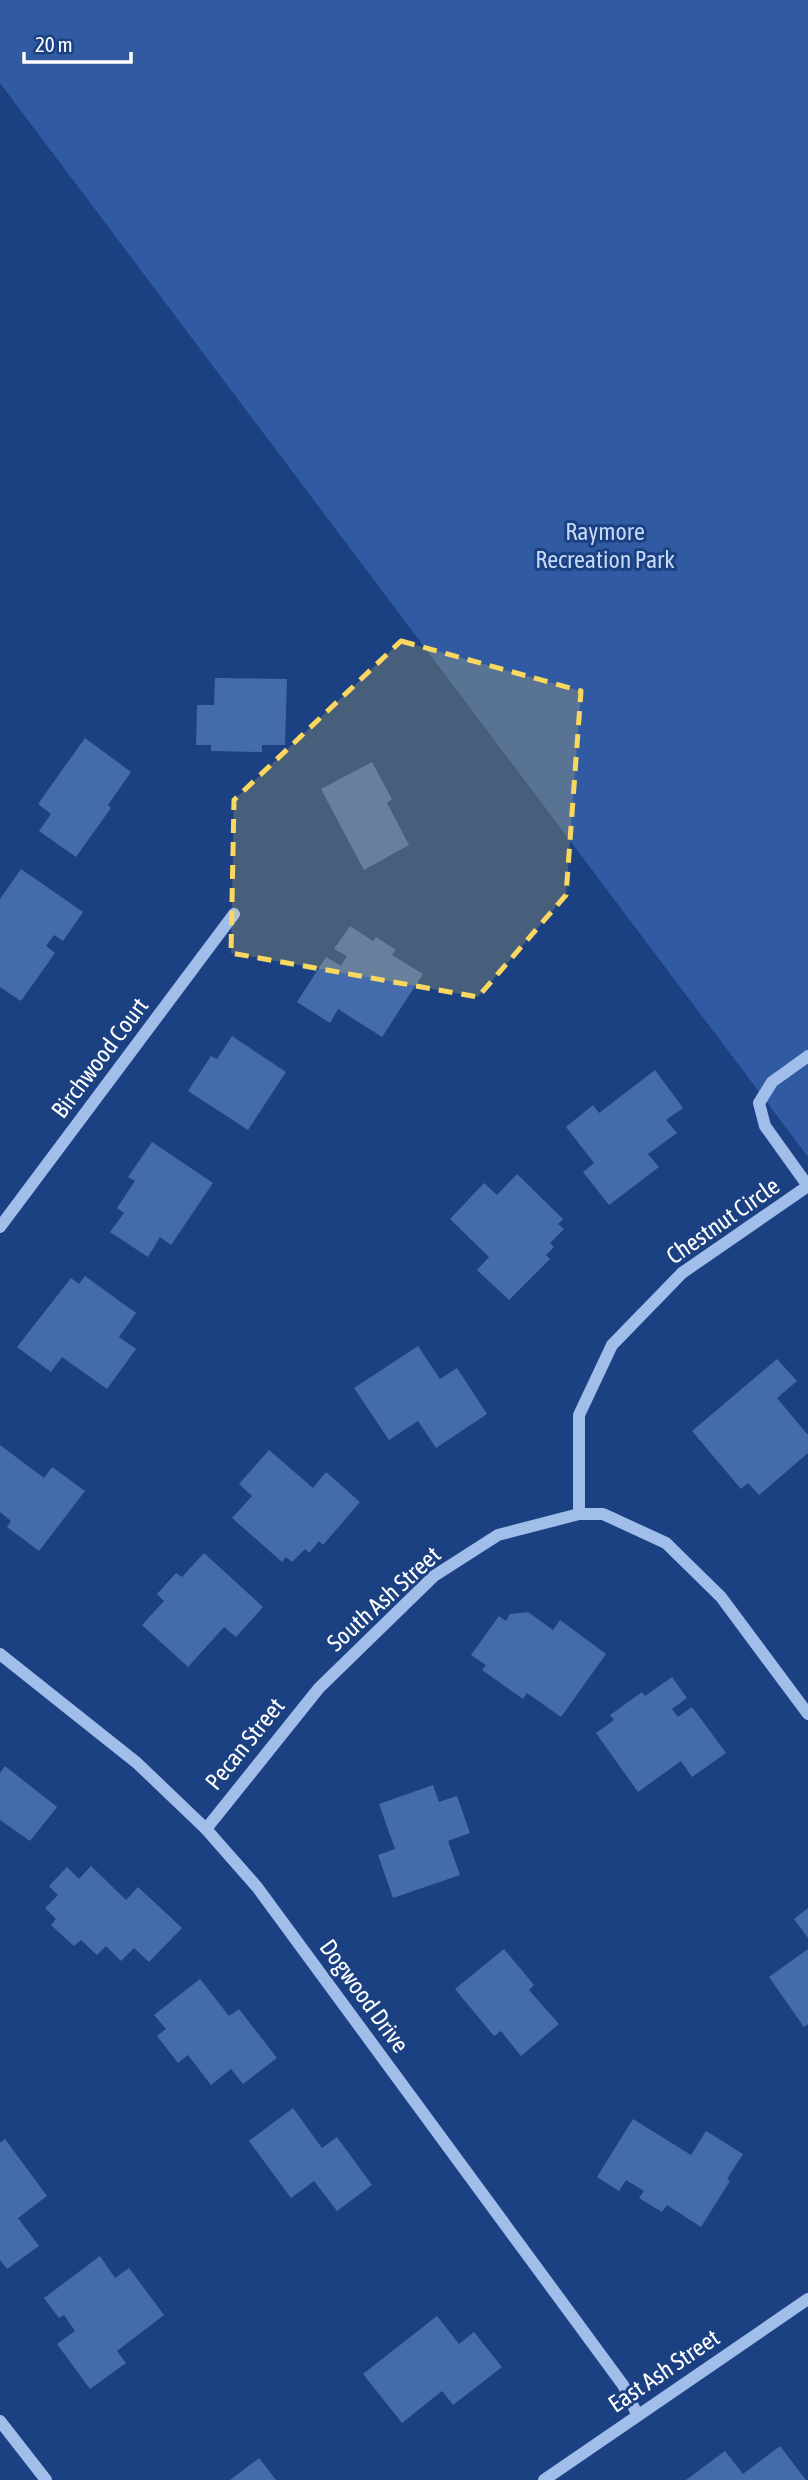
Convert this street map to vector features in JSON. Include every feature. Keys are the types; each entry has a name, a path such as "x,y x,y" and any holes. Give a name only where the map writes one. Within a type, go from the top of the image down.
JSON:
{"street":[{"name":"Birchwood Court","path":"0,1227 234,914"},
{"name":"Chestnut Circle","path":"579,1514 579,1415 612,1345 681,1273 808,1186 765,1126 759,1103 772,1082 808,1056"},
{"name":"South Ash Street","path":"319,1688 434,1576 498,1535 579,1514 603,1514 666,1544 721,1597 808,1714"},
{"name":"Dogwood Drive","path":"0,1654 137,1763 206,1829 257,1887 623,2385 637,2414"},
{"name":"Pecan Street","path":"206,1829 319,1688"},
{"name":"East Ash Street","path":"544,2480 808,2299"},
{"path":"0,2421 46,2480"}],"highlighted area":[{"path":"401,641 581,691 566,895 478,997 231,953 234,800"}],"green space":[{"name":"Raymore Recreation Park","path":"0,0 808,0 808,1157 0,83"}],"building":[{"path":"215,678 287,679 285,745 262,745 262,752 211,751 211,745 196,745 197,705 214,705"},
{"path":"85,738 131,772 108,805 111,808 76,857 39,831 51,814 38,804"},
{"path":"372,762 392,799 387,803 409,845 364,870 321,789"},
{"path":"21,869 83,912 63,941 54,935 46,946 55,953 21,1001 0,987 0,899"},
{"path":"350,926 373,941 376,937 396,950 392,955 423,974 382,1037 338,1009 330,1023 297,1002 326,957 341,966 347,956 334,949"},
{"path":"232,1036 286,1072 248,1130 188,1091 211,1056 217,1059"},
{"path":"655,1070 683,1108 666,1120 677,1133 648,1154 659,1167 609,1205 583,1172 594,1163 566,1127 593,1105 599,1113"},
{"path":"152,1142 213,1183 171,1245 160,1237 148,1257 110,1232 124,1213 117,1208 135,1181 128,1177"},
{"path":"517,1174 563,1219 558,1224 564,1229 550,1243 554,1247 546,1255 550,1259 509,1300 477,1270 489,1257 450,1219 484,1183 497,1195"},
{"path":"85,1276 136,1313 119,1337 136,1349 107,1389 62,1357 51,1372 17,1347 71,1278 79,1284"},
{"path":"418,1346 440,1379 457,1368 487,1414 436,1448 418,1421 389,1440 354,1388"},
{"path":"777,1359 797,1381 777,1398 808,1435 808,1453 759,1495 748,1483 741,1489 692,1431"},
{"path":"0,1445 44,1478 52,1467 85,1491 39,1551 7,1527 11,1521 0,1512"},
{"path":"269,1450 313,1488 326,1472 360,1502 323,1545 319,1541 309,1553 305,1549 292,1562 286,1557 282,1562 232,1518 252,1496 239,1484"},
{"path":"204,1553 263,1607 236,1637 224,1627 188,1667 142,1625 164,1601 157,1594 176,1573 182,1577"},
{"path":"528,1612 553,1630 560,1620 606,1654 561,1717 527,1693 523,1699 482,1670 486,1665 471,1655 499,1616 506,1621 510,1614"},
{"path":"672,1677 687,1698 672,1709 678,1717 692,1707 726,1753 692,1777 681,1761 638,1792 596,1733 614,1720 610,1715 642,1692 645,1696"},
{"path":"5,1766 57,1807 30,1841 0,1820 0,1773"},
{"path":"433,1785 439,1802 457,1796 470,1833 448,1841 460,1875 393,1898 378,1855 395,1849 379,1804"},
{"path":"91,1866 126,1900 138,1887 182,1928 149,1962 134,1948 121,1961 106,1946 97,1955 81,1940 74,1946 51,1925 56,1919 45,1908 58,1895 49,1886 67,1867 79,1879"},
{"path":"808,1908 808,1938 794,1919"},
{"path":"504,1949 534,1985 529,1990 559,2024 521,2056 501,2031 494,2036 455,1989"},
{"path":"808,1949 808,2024 804,2027 769,1977"},
{"path":"200,1979 229,2016 239,2009 277,2058 243,2084 231,2069 211,2085 188,2055 178,2063 157,2036 166,2029 154,2015"},
{"path":"293,2108 322,2148 337,2137 372,2185 337,2211 314,2181 291,2198 249,2141"},
{"path":"633,2119 691,2155 706,2131 743,2154 727,2179 730,2181 701,2227 667,2205 662,2212 639,2198 644,2191 626,2180 619,2191 597,2177"},
{"path":"5,2139 47,2196 18,2218 39,2246 7,2269 0,2260 0,2143"},
{"path":"100,2256 115,2278 129,2268 164,2315 117,2351 126,2363 90,2389 57,2344 75,2331 64,2315 59,2318 44,2298"},
{"path":"437,2316 459,2344 474,2332 502,2367 453,2405 442,2391 402,2423 363,2374"},
{"path":"780,2446 806,2480 686,2480 725,2451 743,2474"},
{"path":"259,2458 276,2480 230,2480"}]}
